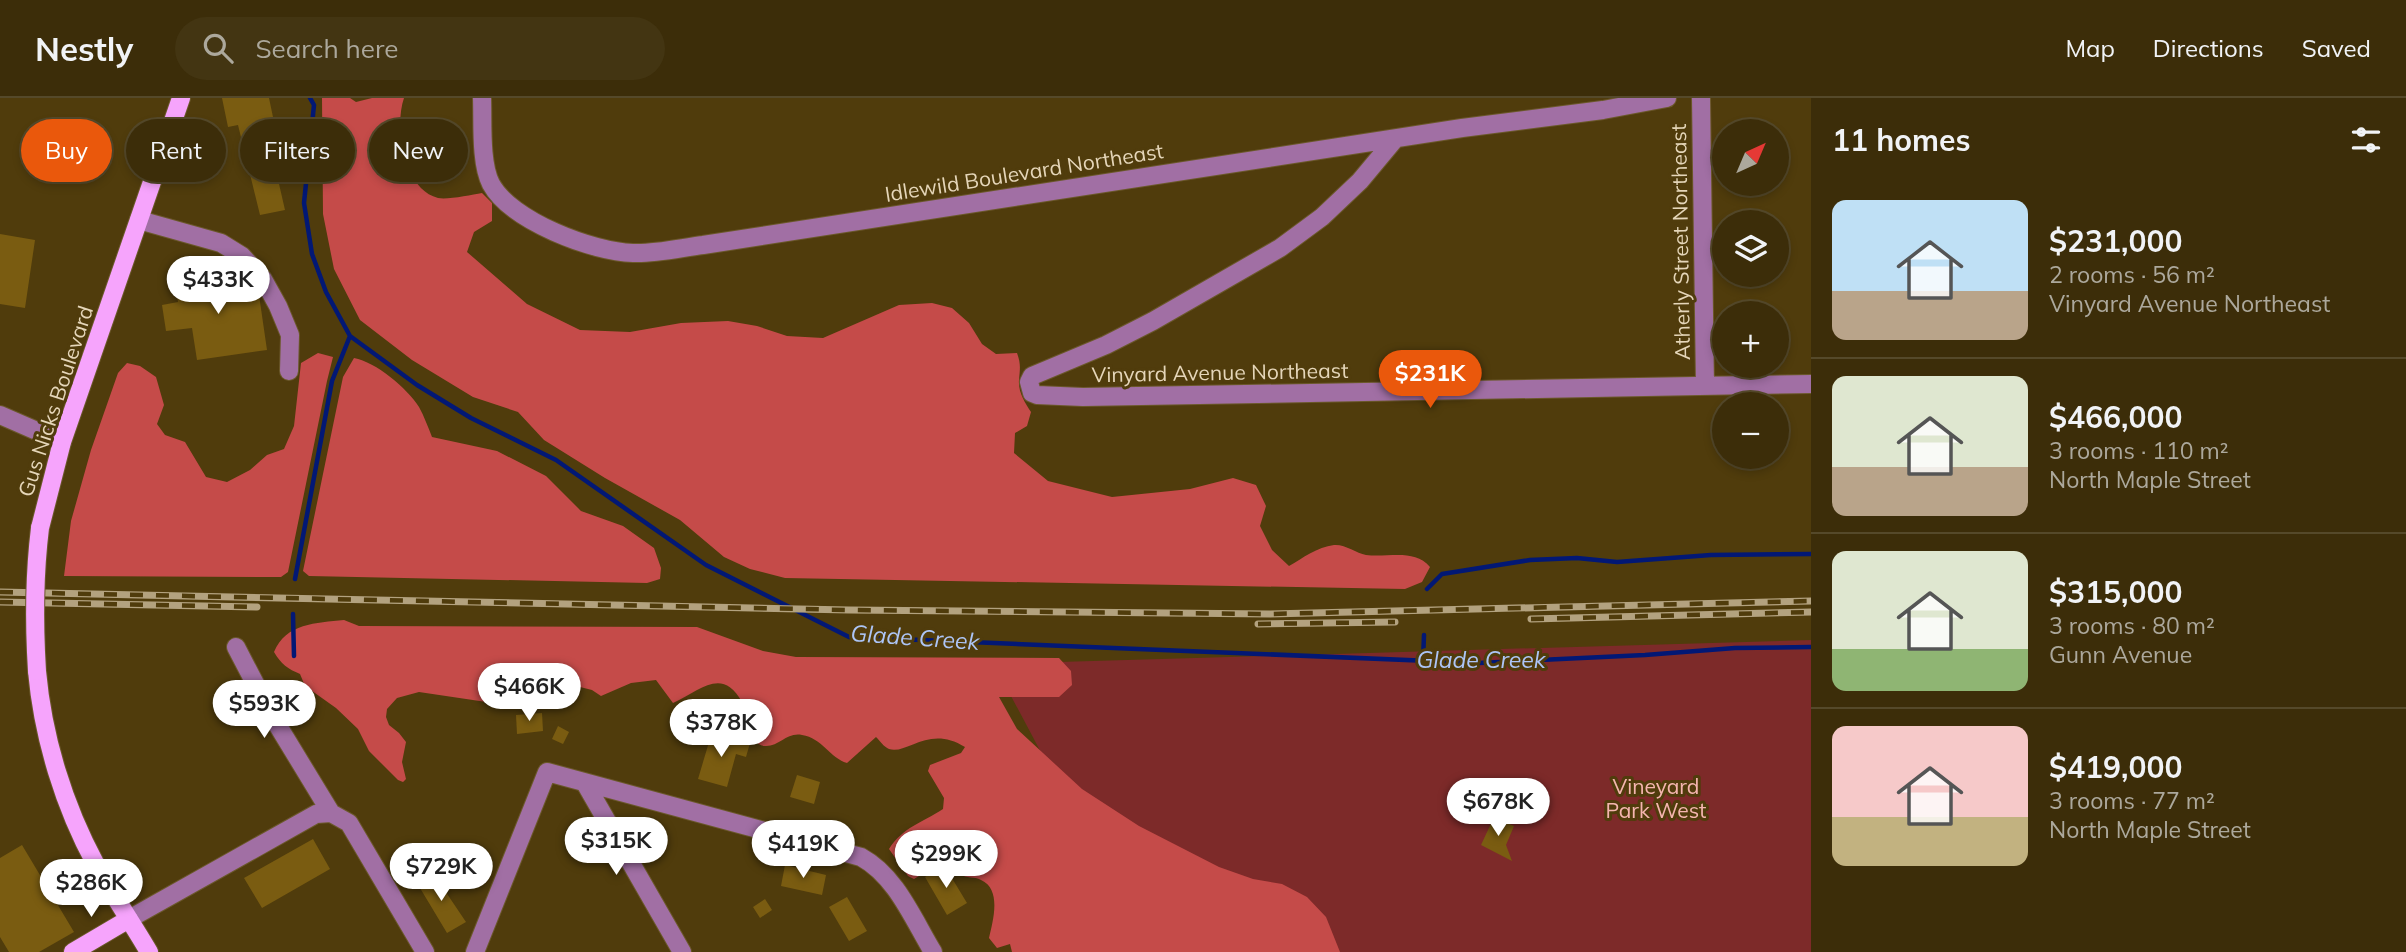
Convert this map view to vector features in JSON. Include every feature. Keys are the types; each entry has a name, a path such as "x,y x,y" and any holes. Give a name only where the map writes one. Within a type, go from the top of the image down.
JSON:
{"main road":[{"name":"Gus Nicks Boulevard","path":"149,952 96,865 71,811 47,736 37,671 35,573 40,528 62,442 181,98"},
{"path":"73,952 129,919"}],"street":[{"name":"Idlewild Boulevard Northeast","path":"482,98 486,170 499,194 538,223 586,243 614,251 636,253 703,245 1462,128 1603,110 1667,98"},
{"name":"Atherly Street Northeast","path":"1701,98 1704,386"},
{"name":"Vinyard Avenue Northeast","path":"1395,139 1360,181 1322,217 1280,248 1153,321 1106,345 1032,376 1029,382 1032,393 1083,397 1811,384"},
{"path":"139,220 220,243 242,256 263,279 290,335 289,371"},
{"path":"0,415 62,442"},
{"path":"236,647 272,716 331,813 349,823 425,952"},
{"path":"475,952 547,772 861,857 886,876 933,952"},
{"path":"585,783 682,952"},
{"path":"129,919 316,814 331,813"}],"green space":[{"name":"Vineyard Park West","path":"1811,640 1811,952 1330,952 1061,790 994,664"}],"shaded area":[{"path":"322,98 350,98 356,102 372,98 404,98 400,119 369,119 369,182 416,182 426,192 438,198 482,193 492,203 492,221 474,232 467,252 527,304 580,330 630,332 681,323 728,321 757,326 787,336 823,338 899,305 932,303 952,308 969,323 982,344 996,354 1017,353 1020,389 1031,412 1027,426 1015,433 1014,453 1048,481 1112,497 1190,489 1233,478 1256,485 1266,506 1260,526 1272,550 1289,566 1316,550 1334,545 1366,555 1409,556 1424,561 1430,567 1422,582 1405,589 785,578 750,569 724,557 680,520 544,440 518,412 473,397 412,360 360,320 334,269 323,214 323,182 355,182 355,119 322,119"},
{"path":"318,353 333,357 288,572 281,577 64,576 71,521 91,450 118,373 127,363 140,366 156,377 164,405 157,424 165,435 185,442 206,477 227,482 250,470 267,455 284,449 294,426 301,363"},
{"path":"354,358 381,370 407,392 419,407 432,437 497,451 546,476 581,511 623,526 654,548 661,568 660,579 647,583 309,576 303,571 343,377"},
{"path":"344,620 359,626 697,627 763,651 796,657 1059,658 1071,671 1072,685 1059,697 999,697 1017,729 1082,789 1139,826 1219,867 1253,879 1282,884 1307,897 1326,917 1340,952 1012,952 1010,944 997,948 989,938 994,898 988,884 960,874 941,854 932,854 932,868 914,879 908,876 889,849 907,830 943,809 944,798 928,771 930,765 961,753 965,747 940,738 896,750 889,749 876,737 847,763 815,740 802,735 792,735 775,744 763,746 741,728 703,725 705,718 732,715 742,702 727,685 718,683 701,688 673,703 656,680 631,683 601,696 592,690 576,686 554,696 523,704 493,703 419,692 397,698 387,709 386,717 389,725 406,742 402,762 406,779 403,782 369,751 358,729 336,708 305,686 300,674 285,666 274,652 279,642 294,630 313,624"}],"building":[{"path":"222,98 269,98 273,119 240,119 240,133 238,125 228,127"},
{"path":"252,182 279,182 285,210 260,215"},
{"path":"0,234 35,240 25,308 0,304"},
{"path":"226,274 227,280 246,278 248,289 255,288 259,295 267,350 197,360 192,328 166,331 162,305 178,302 175,281"},
{"path":"542,713 543,731 517,734 516,715"},
{"path":"558,726 569,732 563,744 552,739"},
{"path":"712,732 750,743 746,757 736,754 727,787 698,779"},
{"path":"797,775 820,782 814,804 790,797"},
{"path":"1494,817 1514,826 1506,845 1512,861 1481,845"},
{"path":"313,839 330,869 262,908 244,878"},
{"path":"22,845 74,932 39,952 9,952 0,937 0,858"},
{"path":"785,865 826,875 822,895 781,886"},
{"path":"944,865 967,903 947,915 925,877"},
{"path":"433,873 466,922 447,933 417,883"},
{"path":"847,897 867,931 849,941 829,907"},
{"path":"765,899 772,910 760,918 753,907"}],"waterway":[{"name":"Glade Creek","path":"310,98 314,105 304,203 312,254 326,292 350,336 417,385 471,418 556,460 706,565 849,637 1479,663 1735,648 1811,647"},
{"path":"295,579 332,381 350,336"},
{"path":"1427,589 1442,574 1530,560 1577,558 1617,562 1711,555 1811,554"},
{"path":"293,614 294,656"},
{"path":"1423,661 1424,635"}],"railway":[{"path":"0,592 849,610 1270,614 1811,601"},
{"path":"0,602 257,607"},
{"path":"1531,619 1811,612"},
{"path":"1258,624 1395,622"}]}
